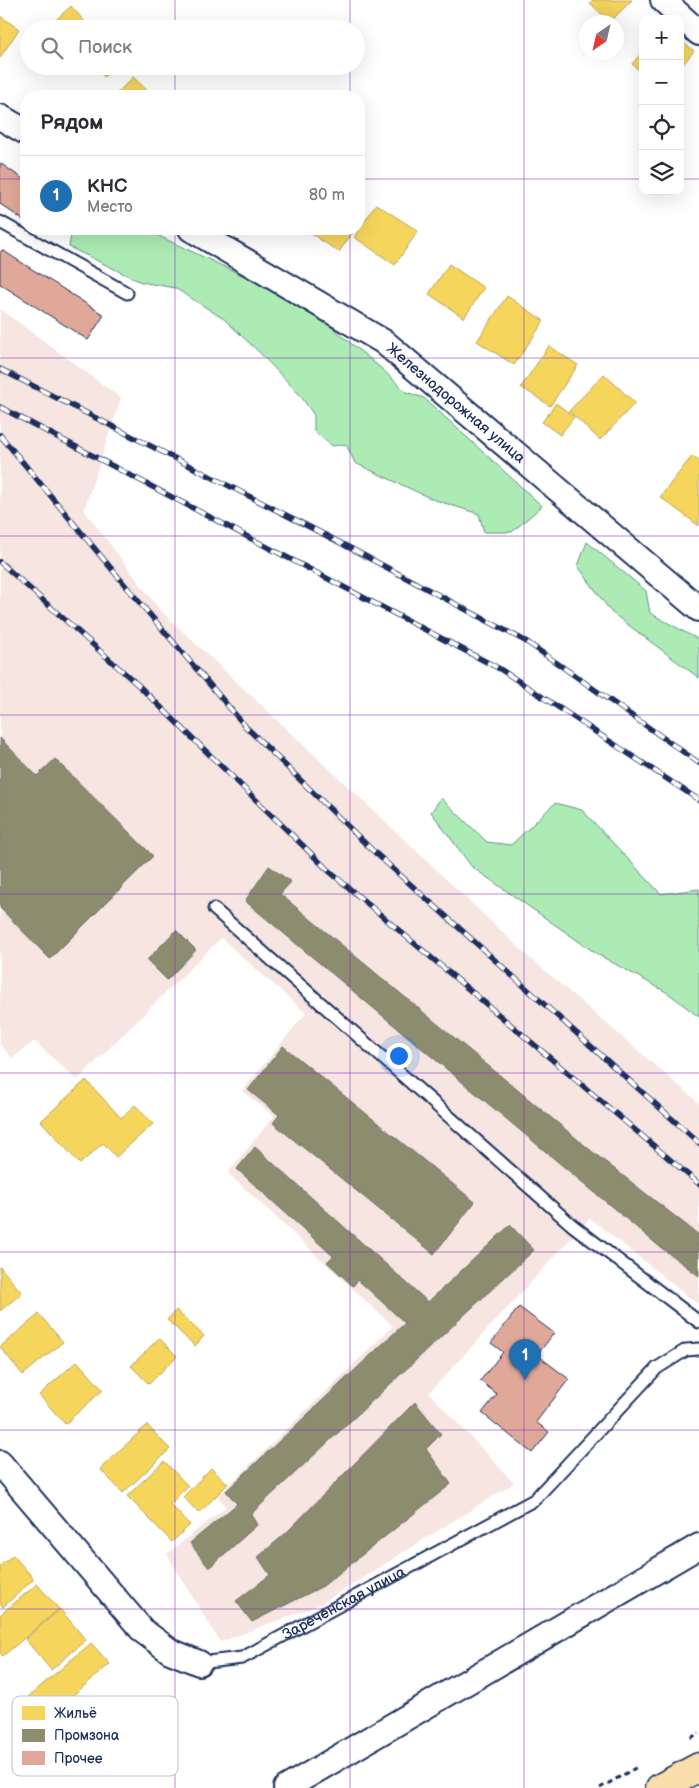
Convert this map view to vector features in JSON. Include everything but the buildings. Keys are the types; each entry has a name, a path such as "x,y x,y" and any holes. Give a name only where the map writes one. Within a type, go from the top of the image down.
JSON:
{"main road":[{"path":"660,1788 699,1767"}],"street":[{"path":"663,0 699,33"},
{"path":"0,117 20,129"},
{"name":"Железнодорожная улица","path":"201,235 384,342 699,609"},
{"name":"Зареченская улица","path":"1,1467 143,1631 170,1651 199,1663"},
{"path":"286,1788 699,1546"}],"lane":[{"path":"0,222 20,233"},
{"path":"23,235 127,293"},
{"path":"214,909 572,1225 699,1322"},
{"name":"Зареченская улица","path":"199,1663 242,1658 534,1500 657,1368 686,1350 699,1349"}],"shaded area":[{"path":"0,309 121,398 84,510 160,610 531,959 699,1103 699,1305 590,1218 429,1393 514,1483 319,1605 220,1642 167,1554 226,1507 218,1496 393,1326 228,1173 274,1116 242,1091 306,1013 221,938 77,1080 34,1041 12,1058 0,1044"}],"green space":[{"path":"71,235 157,235 248,278 330,326 382,369 406,392 424,398 542,506 512,532 484,532 479,514 432,499 355,463 346,444 332,446 314,431 314,415 300,395 224,319 175,288 141,282 69,247"},
{"path":"587,542 646,591 650,613 699,640 699,678 611,612 578,566"},
{"path":"441,798 487,842 511,845 555,803 582,810 661,894 699,889 699,1017 668,993 597,954 472,867 431,812"}],"railway":[{"path":"0,369 333,539 527,642 699,763"},
{"path":"0,407 500,669 699,800"},
{"path":"0,435 246,727 371,849 699,1143"},
{"path":"0,562 137,684 330,872 699,1184"}],"place":[{"name":"КНС","path":"525,1380"}]}
